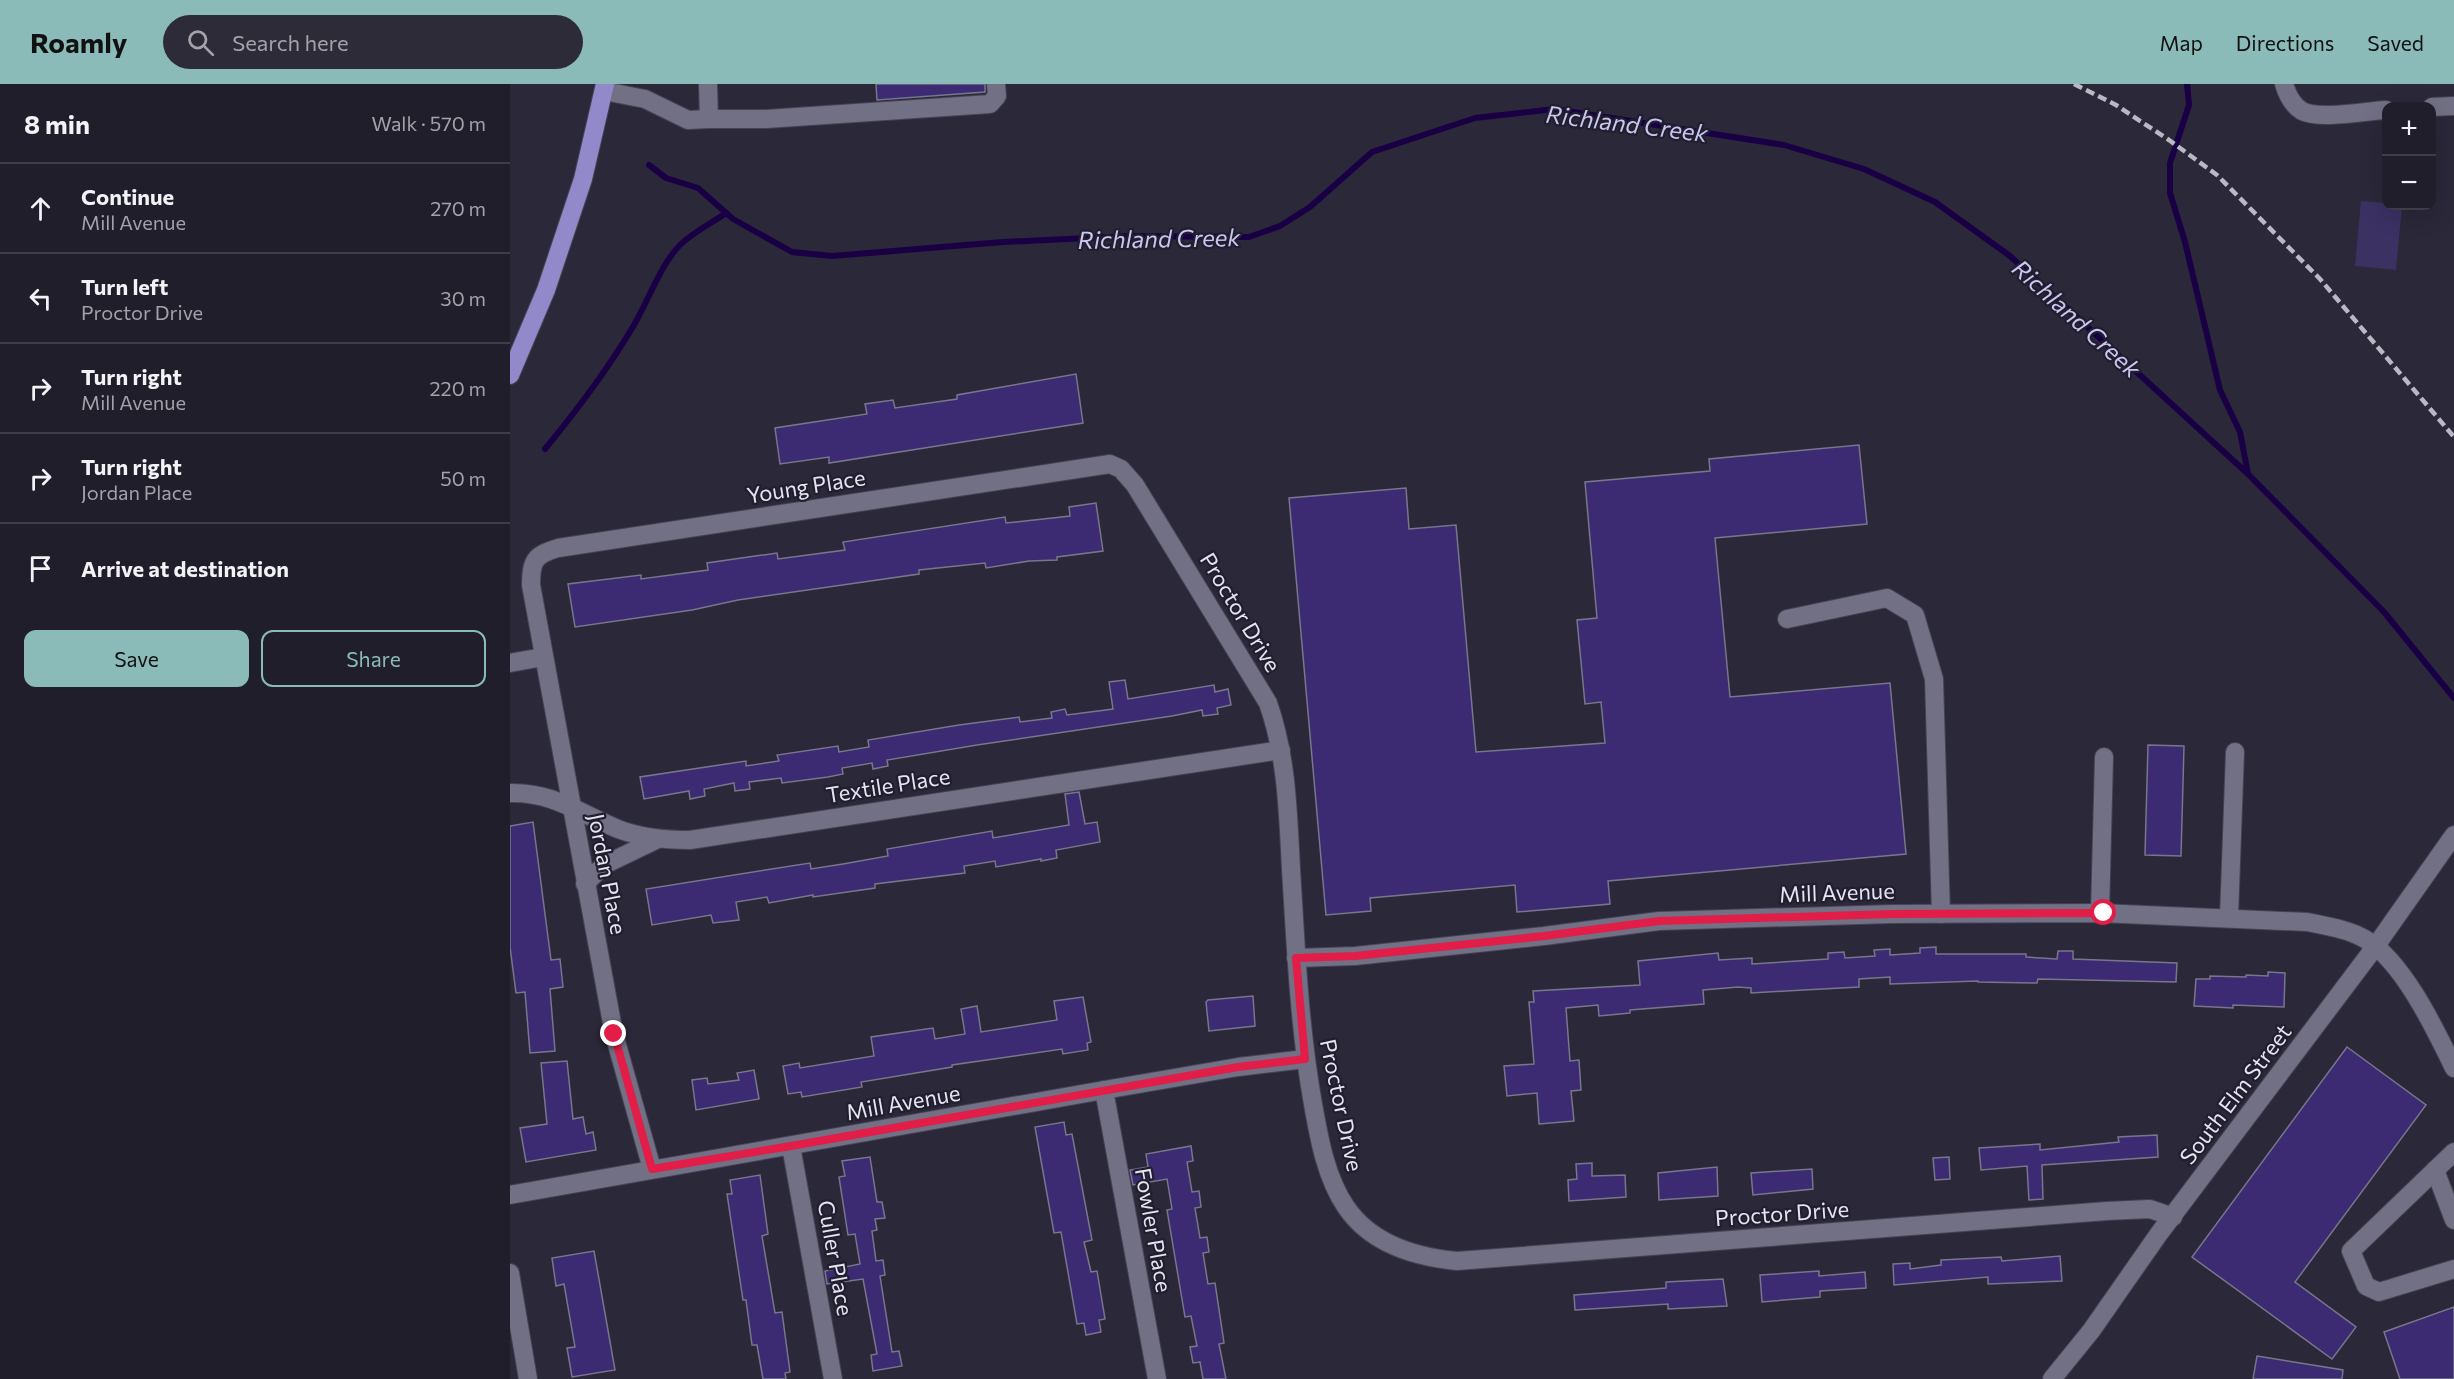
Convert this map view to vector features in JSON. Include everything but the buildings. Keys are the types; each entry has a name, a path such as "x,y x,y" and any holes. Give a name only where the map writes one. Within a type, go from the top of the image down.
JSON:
{"main road":[{"path":"510,375 546,290 583,179 604,88"}],"street":[{"path":"708,84 709,119"},
{"path":"604,88 645,99 688,120 766,119 990,104 997,96 996,84"},
{"path":"2284,84 2288,97 2302,111 2319,115 2382,110"},
{"path":"2436,107 2454,106"},
{"name":"Young Place","path":"531,585 531,569 535,559 542,552 558,548 1110,464 1113,466"},
{"name":"Proctor Drive","path":"1113,466 1121,469 1135,485 1268,703 1276,725 1285,771 1296,958 1305,1059 1318,1131 1334,1186 1346,1208 1364,1227 1398,1249 1432,1258 1457,1261 2107,1211 2150,1209 2173,1217"},
{"name":"Jordan Place","path":"531,585 570,806 614,1034 652,1169"},
{"path":"1787,619 1887,598 1915,615 1934,679 1941,914"},
{"path":"510,663 543,657"},
{"name":"Textile Place","path":"510,793 530,792 550,797 619,829 658,839 690,840 1281,750"},
{"path":"2229,918 2235,752"},
{"path":"2100,913 2104,756"},
{"name":"South Elm Street","path":"2052,1379 2091,1331 2173,1217 2375,947 2454,835"},
{"path":"585,884 604,866 658,839"},
{"name":"Mill Avenue","path":"1296,958 1379,954 1659,921 1941,914 2100,913 2307,922 2365,939 2390,959 2431,1021 2454,1068"},
{"name":"Mill Avenue","path":"510,1195 1238,1067 1305,1059"},
{"name":"Fowler Place","path":"1104,1090 1157,1379"},
{"name":"Culler Place","path":"791,1146 833,1379"},
{"path":"2454,1152 2351,1251 2366,1286 2379,1292 2454,1269"},
{"path":"2435,1170 2454,1220"},
{"path":"510,1273 528,1379"}],"shaded area":[{"path":"2361,201 2382,203 2382,210 2402,210 2396,270 2355,266"}],"waterway":[{"path":"2187,84 2189,105 2170,163 2170,193 2185,242 2220,390 2240,432 2248,474"},
{"name":"Richland Creek","path":"649,165 666,178 698,188 733,219 792,252 832,256 1003,242 1129,236 1249,237 1280,226 1310,207 1372,152 1475,118 1554,109 1784,145 1864,169 1935,202 2010,256 2248,474 2384,612 2454,698"},
{"path":"545,449 581,404 614,357 673,253 691,236 726,213"}],"railway":[{"path":"2074,84 2116,105 2217,175 2320,279 2454,437"}],"route":[{"path":"614,1034 652,1169 1238,1067 1305,1059 1296,958 1355,956 1659,921 1892,914 2104,913"}]}
